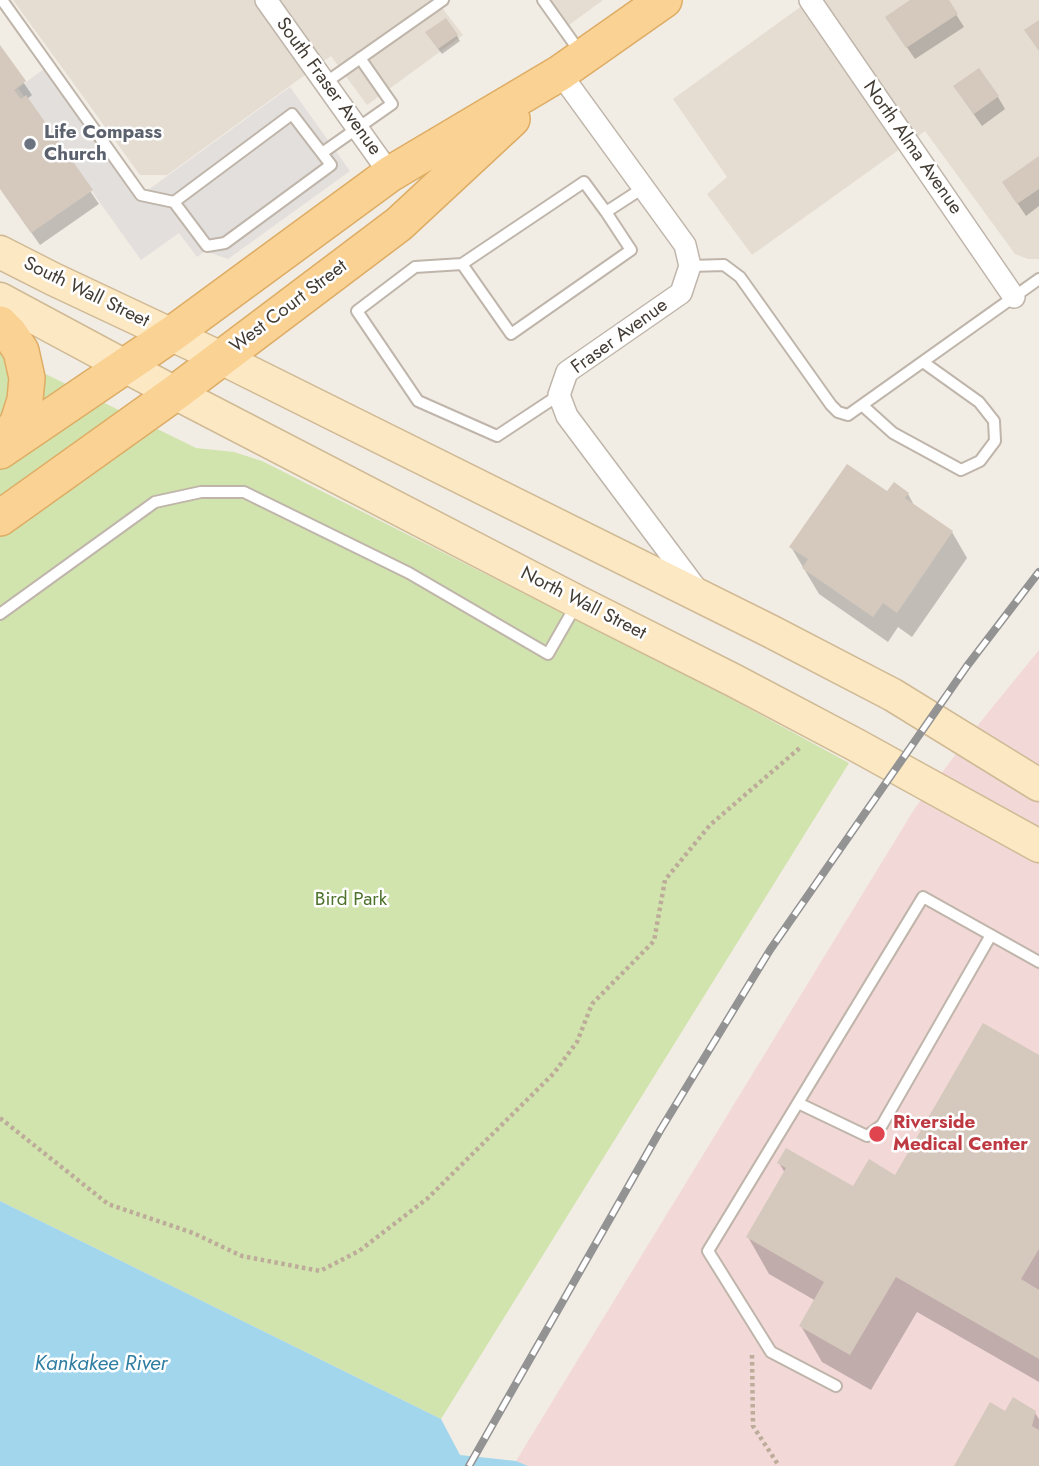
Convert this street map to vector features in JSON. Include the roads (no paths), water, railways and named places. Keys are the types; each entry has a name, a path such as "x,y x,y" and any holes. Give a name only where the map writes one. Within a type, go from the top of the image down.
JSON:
{"main road":[{"name":"West Court Street","path":"0,450 172,334 390,174 572,65 664,0"},
{"name":"West Court Street","path":"0,518 175,393 399,224 572,65"},
{"name":"South Wall Street","path":"0,252 172,334"},
{"path":"0,299 124,366"},
{"path":"0,324 21,351 27,378 25,400 18,422 0,450"},
{"path":"172,334 770,631 893,695 1039,785"},
{"name":"North Wall Street","path":"124,366 807,719 1039,846"}],"street":[{"name":"South Fraser Avenue","path":"265,0 390,174"},
{"name":"North Alma Avenue","path":"810,0 1014,297"},
{"path":"572,65 643,188 685,245 690,265"},
{"name":"Fraser Avenue","path":"690,265 681,293 567,372 559,395 567,416 703,599"}],"lane":[{"path":"2,0 141,195 174,202 207,246 225,243 331,165 292,114 174,202"},
{"path":"325,83 443,0"},
{"path":"543,0 572,65"},
{"path":"322,153 392,103 360,58"},
{"path":"462,264 511,334 631,250 584,182 462,264 415,267 357,311 418,401 497,436 559,395"},
{"path":"606,212 643,188"},
{"path":"690,265 724,265 740,276 831,405 838,412 848,415 1039,279"},
{"path":"862,405 893,433 961,470 980,461 995,441 994,421 979,402 923,362"},
{"path":"0,614 155,502 201,492 244,492 409,573 548,654 578,602"},
{"path":"836,1386 771,1352 708,1251 923,897 1039,962"},
{"path":"798,1103 867,1136 882,1125 992,935"}],"water":[{"name":"Kankakee River","path":"0,1201 441,1419 460,1455 516,1461 528,1466 0,1466"}],"railway":[{"path":"469,1466 661,1129 770,950 967,666 1039,572"}],"place":[{"name":"Life Compass Church","path":"30,144"},
{"name":"Riverside Medical Center","path":"877,1134"}],"park label":[{"name":"Bird Park","path":"351,900"}]}
